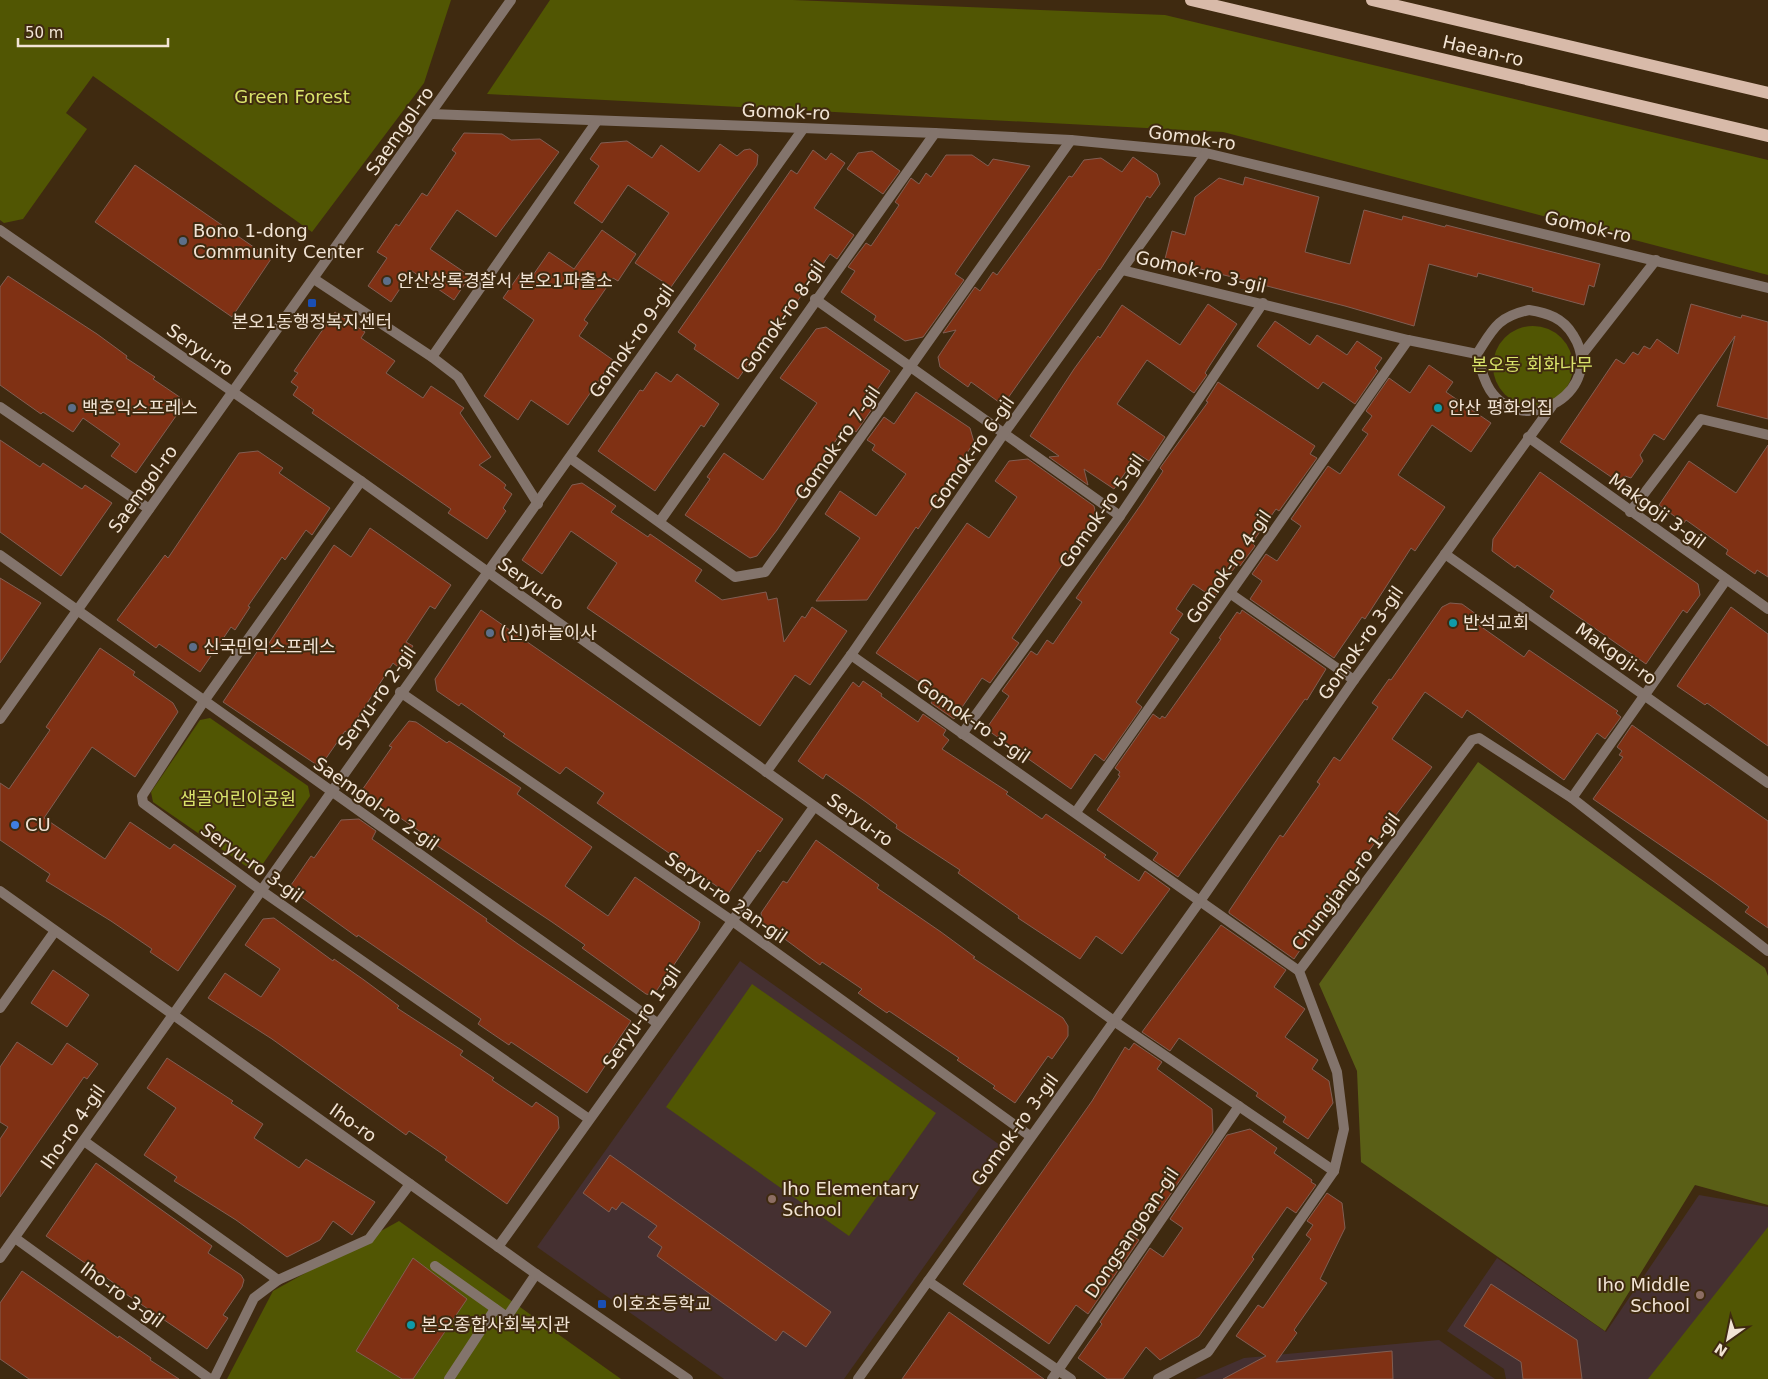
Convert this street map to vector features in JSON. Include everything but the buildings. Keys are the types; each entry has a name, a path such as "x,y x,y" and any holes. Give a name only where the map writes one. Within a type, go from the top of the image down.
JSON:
{"main road":[{"name":"Haean-ro","path":"1191,0 1768,136"},
{"name":"Haean-ro","path":"1372,0 1768,93"}],"street":[{"name":"Saemgol-ro","path":"0,719 4,705 77,610 314,280 511,0"},
{"name":"Gomok-ro","path":"431,114 935,133 1071,140 1206,153 1768,288"},
{"path":"432,356 596,120"},
{"name":"Gomok-ro 9-gil","path":"488,572 803,128"},
{"name":"Gomok-ro 8-gil","path":"660,521 815,299 935,133"},
{"name":"Gomok-ro 7-gil","path":"570,458 736,577 766,572 1071,140"},
{"name":"Gomok-ro 6-gil","path":"766,772 1005,432 1206,153"},
{"name":"Seryu-ro","path":"0,230 361,481 1114,1021"},
{"path":"1581,356 1656,260"},
{"name":"Gomok-ro 3-gil","path":"1122,270 1408,340 1477,354"},
{"path":"314,280 432,356 458,377 538,504"},
{"path":"815,299 1005,432 1120,516"},
{"name":"Gomok-ro 5-gil","path":"962,734 1120,516 1263,303"},
{"path":"1529,310 1544,312 1558,318 1569,328 1577,341 1581,356 1581,370 1575,385 1566,396 1552,406 1536,410 1519,409 1503,402 1491,391 1483,376 1477,354 1490,331 1500,320 1514,313 1529,310"},
{"name":"Gomok-ro 4-gil","path":"1076,812 1408,340"},
{"name":"Gomok-ro 3-gil","path":"858,1379 1030,1136 1200,901 1354,680 1552,406"},
{"path":"0,407 149,509"},
{"path":"1630,512 1701,419 1768,435"},
{"name":"Makgoji 3-gil","path":"1528,437 1630,512 1768,609"},
{"name":"Seryu-ro 3-gil","path":"361,481 204,700 142,796 144,803 262,891 589,1119"},
{"name":"Makgoji-ro","path":"1445,554 1768,783"},
{"name":"Saemgol-ro 2-gil","path":"0,555 657,1023"},
{"name":"Seryu-ro 2-gil","path":"172,1014 262,891 400,692 488,572"},
{"path":"1572,798 1726,580"},
{"path":"1230,594 1354,680"},
{"name":"Gomok-ro 3-gil","path":"850,655 1076,812 1200,901"},
{"name":"Seryu-ro 2an-gil","path":"400,692 731,920 1030,1136"},
{"name":"Chungjang-ro 1-gil","path":"1158,1379 1208,1352 1334,1170 1344,1129 1337,1072 1299,971 1472,740 1479,738 1572,798 1768,952"},
{"name":"Seryu-ro 1-gil","path":"498,1247 657,1023 814,807"},
{"name":"Iho-ro","path":"0,891 536,1274 688,1379"},
{"path":"1200,901 1299,971"},
{"path":"0,1008 55,931"},
{"name":"Iho-ro 4-gil","path":"0,1258 172,1014"},
{"path":"1114,1021 1334,1170"},
{"name":"Dongsangoan-gil","path":"1052,1379 1239,1106"},
{"path":"84,1141 278,1280"},
{"name":"Iho-ro 3-gil","path":"15,1238 212,1379 254,1298 278,1280 370,1239 410,1184"},
{"path":"435,1266 507,1317 536,1274"},
{"path":"928,1280 1071,1379"},
{"path":"449,1379 495,1308"}],"shaded area":[{"name":"Iho Elementary School","path":"740,961 1007,1150 844,1379 724,1379 537,1247"},
{"name":"Iho Middle School","path":"1699,1195 1768,1207 1768,1379 1506,1379 1504,1369 1447,1331 1497,1258 1606,1332"},
{"path":"1439,1340 1495,1379 1195,1379 1244,1358"}],"green space":[{"name":"Green Forest","path":"0,0 451,0 424,83 312,232 93,76 66,113 87,129 23,219 4,223 0,220"},
{"path":"550,0 793,0 1165,15 1768,160 1768,275 1223,132 487,94"},
{"name":"본오동 회화나무","path":"1533,326 1548,329 1561,338 1570,351 1573,366 1570,381 1561,394 1548,403 1533,406 1518,403 1505,394 1496,381 1493,366 1496,351 1505,338 1518,329"},
{"name":"샘골어린이공원","path":"210,718 308,786 310,796 260,868 250,869 153,802 151,792 200,720"},
{"path":"1478,762 1765,968 1768,976 1768,1205 1695,1185 1605,1331 1361,1162 1357,1071 1319,984"},
{"path":"752,984 936,1113 849,1236 666,1107"},
{"path":"399,1221 621,1379 227,1379 273,1291"},
{"path":"1768,1227 1768,1379 1648,1379"}],"place":[{"name":"Bono 1-dong Community Center","path":"183,241"},
{"name":"안산상록경찰서 본오1파출소","path":"387,281"},
{"name":"본오1동행정복지센터","path":"312,303"},
{"name":"백호익스프레스","path":"72,408"},
{"name":"안산 평화의집","path":"1438,408"},
{"name":"반석교회","path":"1453,623"},
{"name":"(신)하늘이사","path":"490,633"},
{"name":"신국민익스프레스","path":"193,647"},
{"name":"CU","path":"15,825"},
{"name":"Iho Elementary School","path":"772,1199"},
{"name":"Iho Middle School","path":"1700,1295"},
{"name":"이호초등학교","path":"602,1304"},
{"name":"본오종합사회복지관","path":"411,1325"}]}
